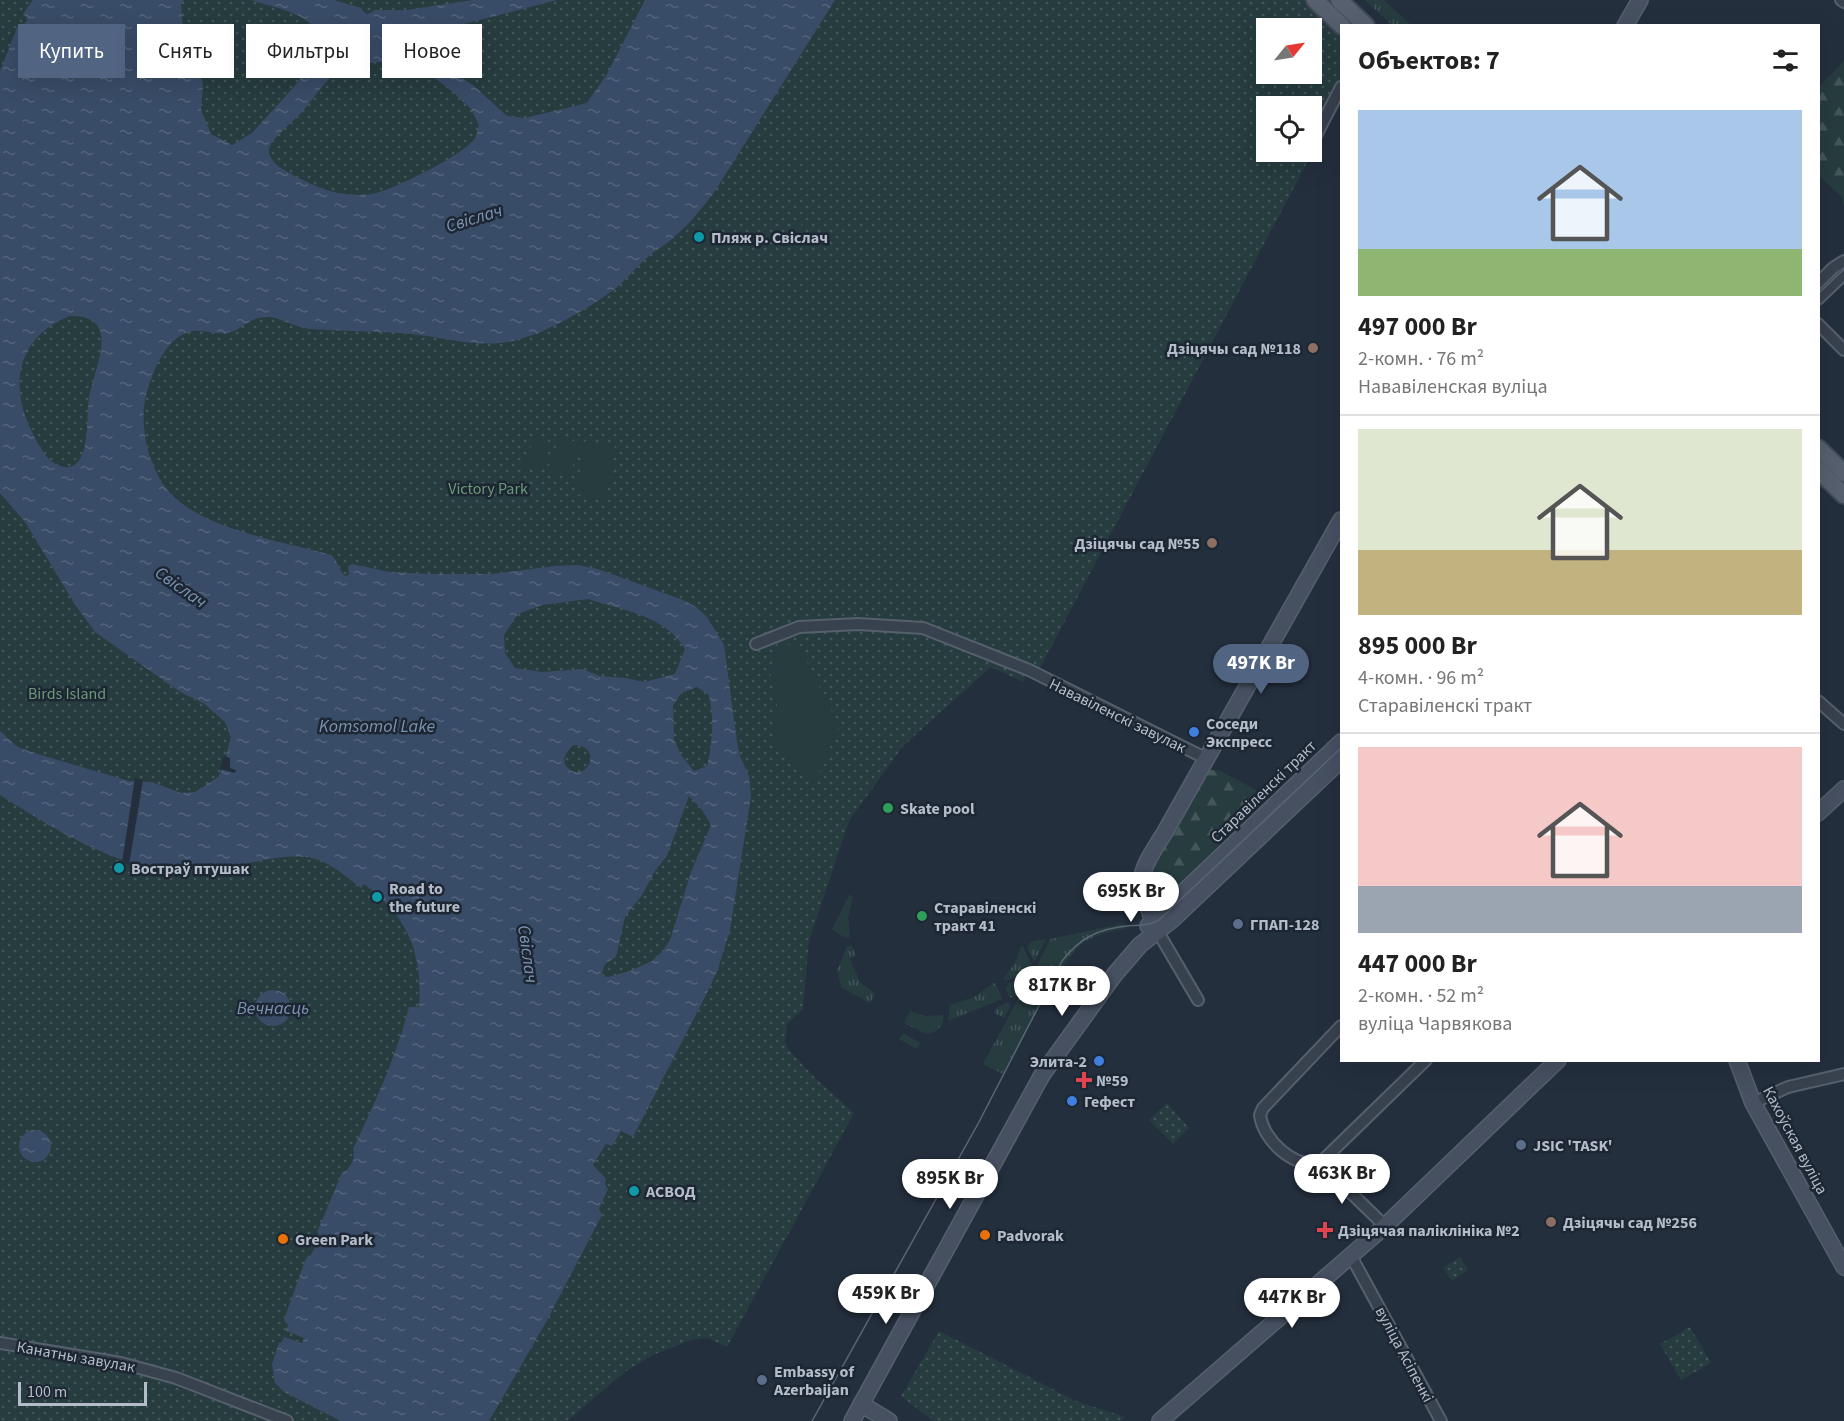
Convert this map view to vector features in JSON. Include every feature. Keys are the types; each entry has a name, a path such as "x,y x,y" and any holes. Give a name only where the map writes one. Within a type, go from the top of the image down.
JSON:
{"main road":[{"path":"1315,0 1340,24"},
{"path":"1339,0 1364,24"},
{"path":"1625,24 1640,0"},
{"path":"1820,449 1844,473"},
{"path":"1820,472 1844,495"},
{"path":"1156,925 1142,892 1142,871 1340,522"},
{"name":"Старавіленскі тракт","path":"1156,925 1340,743"},
{"name":"Старавіленскі тракт","path":"852,1421 1042,1075 1115,974 1140,945 1146,928 1156,925 1340,761"},
{"path":"1820,811 1844,789"},
{"path":"1160,1421 1385,1226 1556,1062"},
{"name":"Кахоўская вуліца","path":"1738,1062 1753,1103 1844,1267"},
{"path":"861,1404 889,1421"}],"street":[{"path":"1322,124 1340,89"},
{"path":"1820,281 1844,261"},
{"path":"1820,296 1844,273"},
{"path":"1820,326 1844,350"},
{"name":"Нававіленскі завулак","path":"756,644 799,627 858,624 923,628 1029,670 1207,759"},
{"path":"1820,703 1844,724"},
{"path":"1156,925 1198,1000"},
{"path":"1340,1027 1263,1108 1260,1115 1261,1123 1271,1141 1302,1163 1311,1165 1320,1163 1424,1062"},
{"path":"1753,1103 1788,1088 1844,1074"},
{"path":"1320,1163 1385,1226"},
{"name":"вуліца Асіпенкі","path":"1351,1256 1441,1421"},
{"name":"Канатны завулак","path":"0,1343 122,1363 177,1378 287,1421"}],"green space":[{"name":"Victory Park","path":"0,0 1305,0 1340,33 1340,89 1330,109 1322,111 1322,96 1256,96 1256,162 1307,162 1040,668 1036,666 1029,670 1023,682 991,667 903,746 849,821 809,941 803,1009 787,1024 785,1041 788,1049 814,1077 854,1113 727,1347 707,1338 691,1340 653,1355 625,1372 567,1421 0,1421"},
{"path":"1365,0 1384,0 1410,24 1391,24"},
{"path":"1844,61 1844,206 1842,197 1820,177 1820,86"},
{"path":"800,223 808,235 788,248 780,236"},
{"path":"535,436 552,443 540,473 523,466"},
{"path":"560,436 581,444 568,478 547,471"},
{"path":"585,441 615,446 606,500 576,494"},
{"path":"778,643 799,646 836,720 838,730 813,786 775,743 772,721 778,710 770,671"},
{"path":"1210,770 1221,771 1265,795 1167,901 1157,907 1150,892 1150,872"},
{"path":"849,895 853,897 848,918 850,937 845,938 832,929"},
{"path":"1121,924 1126,925 1125,929 1090,939 1075,950 1055,981 1038,971 1037,966 1050,939"},
{"path":"1046,939 1034,962 1028,948 1030,942"},
{"path":"847,946 852,946 856,956 850,959 860,982 875,994 870,1003 842,988 837,971"},
{"path":"1021,946 1031,964 1024,976 1005,980 1004,978 1016,961"},
{"path":"1035,978 1050,986 1003,1074 983,1064 1029,979"},
{"path":"1023,980 1017,995 1010,998 1006,989 1009,983"},
{"path":"994,983 1002,999 948,1021 950,1005 974,997"},
{"path":"1009,1002 1010,1007 1004,1018 994,1013 996,1008"},
{"path":"910,1011 925,1016 943,1015 943,1022 936,1030 926,1034 904,1023"},
{"path":"903,1033 920,1043 917,1049 899,1039"},
{"path":"1167,1103 1189,1128 1173,1144 1149,1120"},
{"path":"1460,1257 1468,1270 1452,1281 1443,1268"},
{"path":"1690,1327 1711,1363 1681,1380 1660,1344"},
{"path":"939,1331 1076,1401 1125,1417 1119,1421 933,1421 901,1396"}],"water":[{"name":"Komsomol Lake","path":"33,0 184,0 181,4 183,24 137,24 137,78 202,78 201,110 211,134 232,145 252,133 301,78 331,78 273,141 269,150 271,159 281,168 316,186 333,192 367,195 386,190 429,170 458,153 475,138 479,125 471,109 434,78 461,78 473,85 507,116 525,118 587,103 607,74 645,0 835,0 717,188 702,208 679,233 650,255 616,288 576,314 530,336 489,344 411,334 311,329 275,318 262,317 232,332 194,331 181,336 162,355 146,396 145,437 149,454 161,481 177,499 195,512 217,523 331,555 345,576 349,575 348,566 352,564 390,572 430,574 491,574 578,565 598,569 683,600 696,607 707,617 724,645 737,742 740,756 749,776 751,796 730,930 718,969 707,993 633,1137 621,1131 612,1146 606,1144 593,1165 606,1179 605,1184 608,1189 599,1209 602,1215 545,1324 489,1421 341,1421 284,1392 275,1383 272,1364 279,1343 284,1337 302,1343 304,1338 286,1331 288,1325 284,1320 306,1258 309,1258 317,1244 319,1234 317,1232 342,1173 352,1163 353,1149 391,1062 409,1007 419,1007 420,988 415,953 410,938 392,909 364,884 361,888 341,872 319,860 304,857 268,859 191,873 150,868 83,843 0,795 0,731 16,746 31,752 129,781 152,782 181,793 195,792 218,777 223,768 231,737 225,722 203,703 180,692 95,632 76,606 25,522 0,493 0,71 18,25 18,78 125,78 125,24 24,24 27,21 23,14","holes":["70,316 84,317 95,323 100,331 101,339 98,364 89,398 84,448 76,464 69,467 56,464 44,453 32,432 20,396 22,364 29,349 52,325","588,599 629,611 655,622 667,629 685,649 675,674 644,682 600,676 583,669 542,672 515,668 505,653 504,635 518,614 542,605","697,687 709,695 712,731 707,766 694,771 681,755 674,739 673,706 681,693","574,745 583,747 588,751 590,757 590,763 582,771 576,772 569,769 565,763 565,756","689,796 703,811 711,825 691,872 670,940 652,961 630,971 608,977 601,976 605,964 616,957 625,917 667,856"]},
{"name":"Komsomol Lake","path":"252,0 334,0 361,8 368,14 375,10 407,10 473,0 557,0 464,24 382,24 382,62 370,63 370,24 310,24 298,15"},
{"name":"Вечнасць","path":"273,990 286,995 291,1008 286,1021 273,1026 260,1021 255,1008 260,995"},
{"path":"35,1130 46,1135 51,1146 46,1157 35,1162 24,1157 19,1146 24,1135"}],"pier":[{"path":"224,756 230,758 230,768 236,770 235,773 220,769"},
{"path":"135,778 143,780 129,865 122,862"}],"tram line":[{"path":"1820,292 1844,269"},
{"path":"812,1421 979,1122 1062,961 1076,946 1098,932 1116,927 1148,924 1159,920 1340,749"}],"place":[{"name":"Пляж р. Свіслач","path":"699,237"},
{"name":"Дзіцячы сад №118","path":"1313,348"},
{"name":"Дзіцячы сад №55","path":"1212,543"},
{"name":"Соседи Экспресс","path":"1194,732"},
{"name":"Skate pool","path":"888,808"},
{"name":"Востраў птушак","path":"119,868"},
{"name":"Road to the future","path":"377,897"},
{"name":"Старавіленскі тракт 41","path":"922,916"},
{"name":"ГПАП-128","path":"1238,924"},
{"name":"Элита-2","path":"1099,1061"},
{"name":"№59","path":"1084,1080"},
{"name":"Гефест","path":"1072,1101"},
{"name":"JSIC 'TASK'","path":"1521,1145"},
{"name":"АСВОД","path":"634,1191"},
{"name":"Дзіцячы сад №256","path":"1551,1222"},
{"name":"Дзіцячая паліклініка №2","path":"1325,1230"},
{"name":"Padvorak","path":"985,1235"},
{"name":"Green Park","path":"283,1239"},
{"name":"Embassy of Azerbaijan","path":"762,1380"}],"water label":[{"name":"Свіслач","path":"474,218"},
{"name":"Свіслач","path":"181,587"},
{"name":"Свіслач","path":"528,954"}],"park label":[{"name":"Birds Island","path":"67,693"}]}
